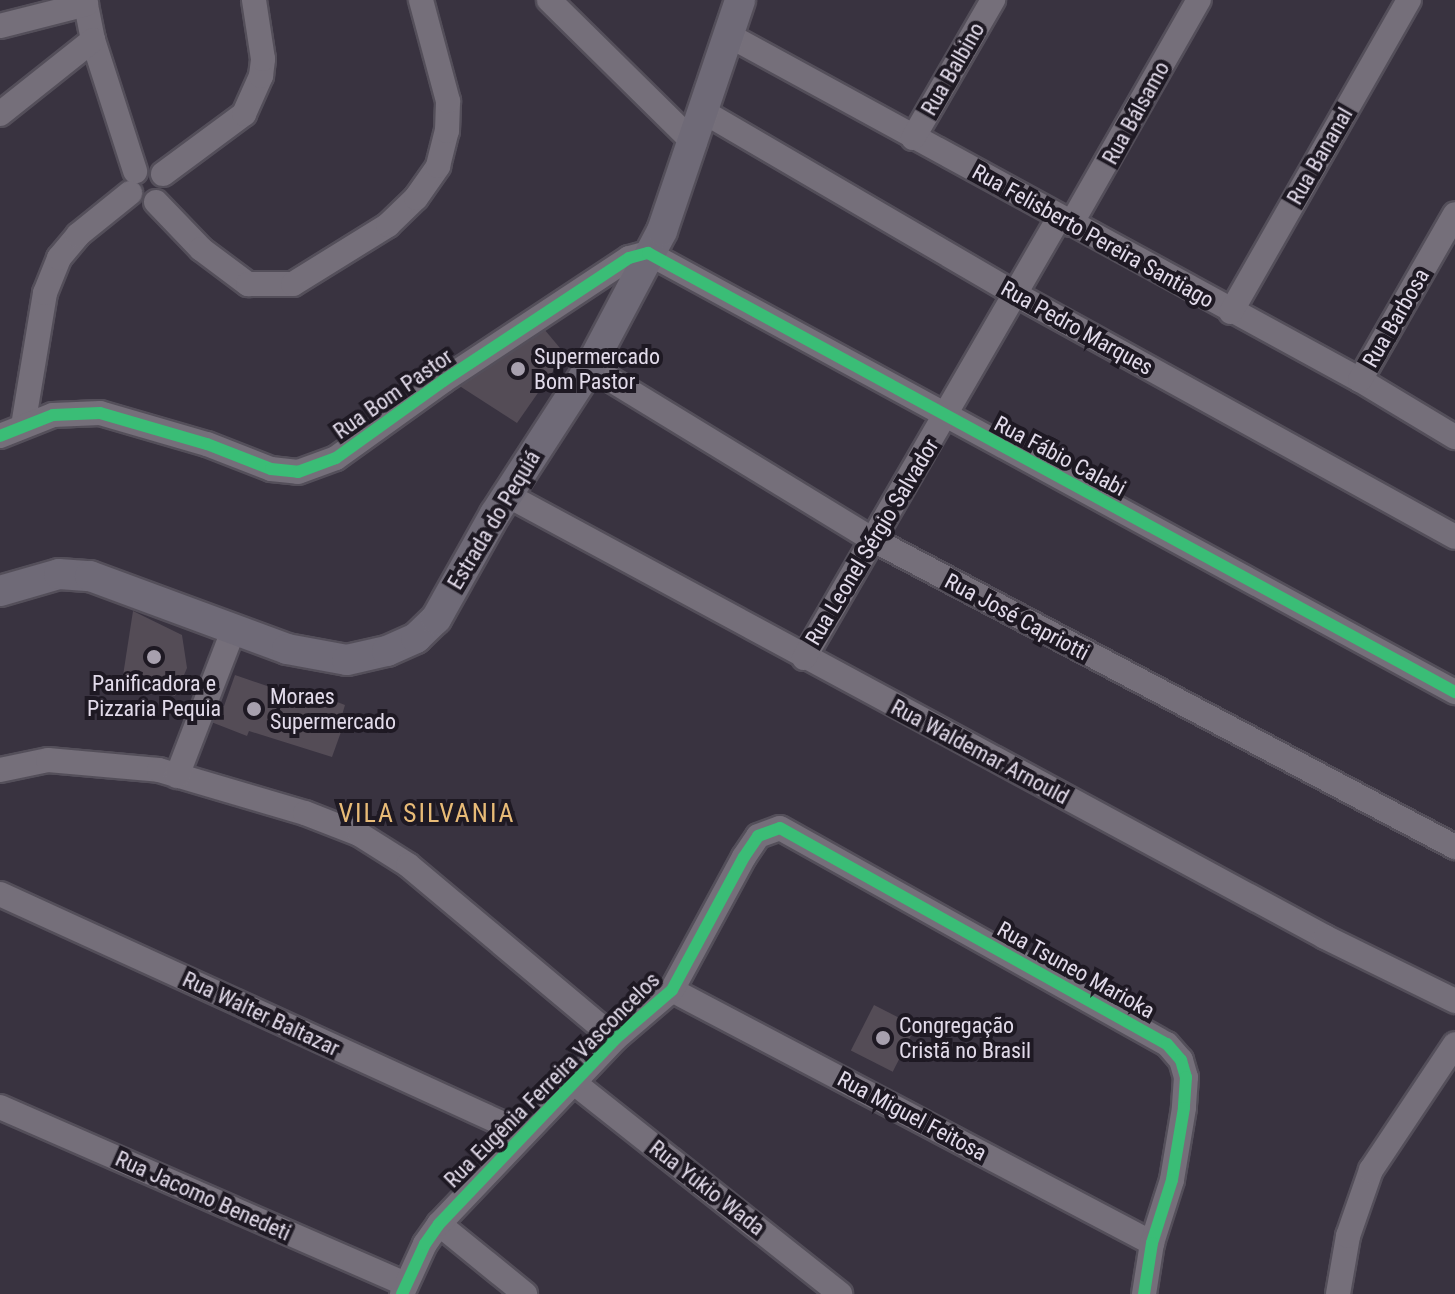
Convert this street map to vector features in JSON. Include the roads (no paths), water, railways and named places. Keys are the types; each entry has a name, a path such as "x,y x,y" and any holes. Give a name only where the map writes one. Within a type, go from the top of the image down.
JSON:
{"main road":[{"name":"Estrada do Pequiá","path":"0,591 59,574 83,574 287,649 347,660 387,651 416,638 436,619 507,495 590,367 662,231 740,0"}],"street":[{"path":"163,174 244,114 261,76 263,59 254,0"},
{"path":"156,202 201,249 248,284 293,284 388,225 416,198 438,166 447,131 448,101 421,0"},
{"path":"549,0 694,143"},
{"name":"Rua Balbino","path":"913,138 993,0"},
{"name":"Rua Bálsamo","path":"1065,221 1199,0"},
{"name":"Rua Bananal","path":"1231,312 1409,0"},
{"path":"0,26 86,2 93,40 133,182 144,204 156,202 165,192 163,174"},
{"name":"Rua Felisberto Pereira Santiago","path":"730,36 1360,380 1455,437"},
{"path":"0,114 93,40"},
{"name":"Rua Pedro Marques","path":"704,112 1017,295 1455,537"},
{"path":"23,426 45,293 59,258 146,166 163,174"},
{"name":"Rua Barbosa","path":"1360,380 1455,214"},
{"name":"Rua Leonel Sérgio Salvador","path":"804,658 870,538 1065,221"},
{"name":"Rua Fábio Calabi","path":"648,253 1455,692"},
{"name":"Rua Bom Pastor","path":"0,436 53,415 100,413 207,444 271,469 298,472 336,458 453,375 629,258 648,253"},
{"name":"Rua José Capriotti","path":"590,367 870,538 1455,847"},
{"name":"Rua Waldemar Arnould","path":"507,495 1325,937 1455,1001"},
{"path":"177,776 233,631"},
{"path":"0,770 48,760 105,764 177,776 305,813 359,834 408,865 615,1039"},
{"name":"Rua Tsuneo Marioka","path":"744,857 758,836 780,828 1167,1044 1181,1060 1186,1077 1184,1108 1172,1180 1152,1243 1144,1294"},
{"name":"Rua Eugênia Ferreira Vasconcelos","path":"404,1289 425,1244 439,1224 615,1039 672,990 744,857"},
{"name":"Rua Walter Baltazar","path":"0,894 523,1133"},
{"name":"Rua Miguel Feitosa","path":"672,990 1152,1243"},
{"path":"1338,1294 1351,1224 1371,1170 1455,1044"},
{"name":"Rua Yukio Wada","path":"573,1082 840,1294"},
{"name":"Rua Jacomo Benedeti","path":"0,1107 404,1289"},
{"path":"439,1224 525,1294"}],"place":[{"name":"Supermercado Bom Pastor","path":"518,369"},
{"name":"Panificadora e Pizzaria Pequia","path":"154,657"},
{"name":"Moraes Supermercado","path":"254,709"},
{"name":"Congregação Cristã no Brasil","path":"883,1038"}],"district":[{"name":"VILA SILVANIA","path":"427,814"}]}
